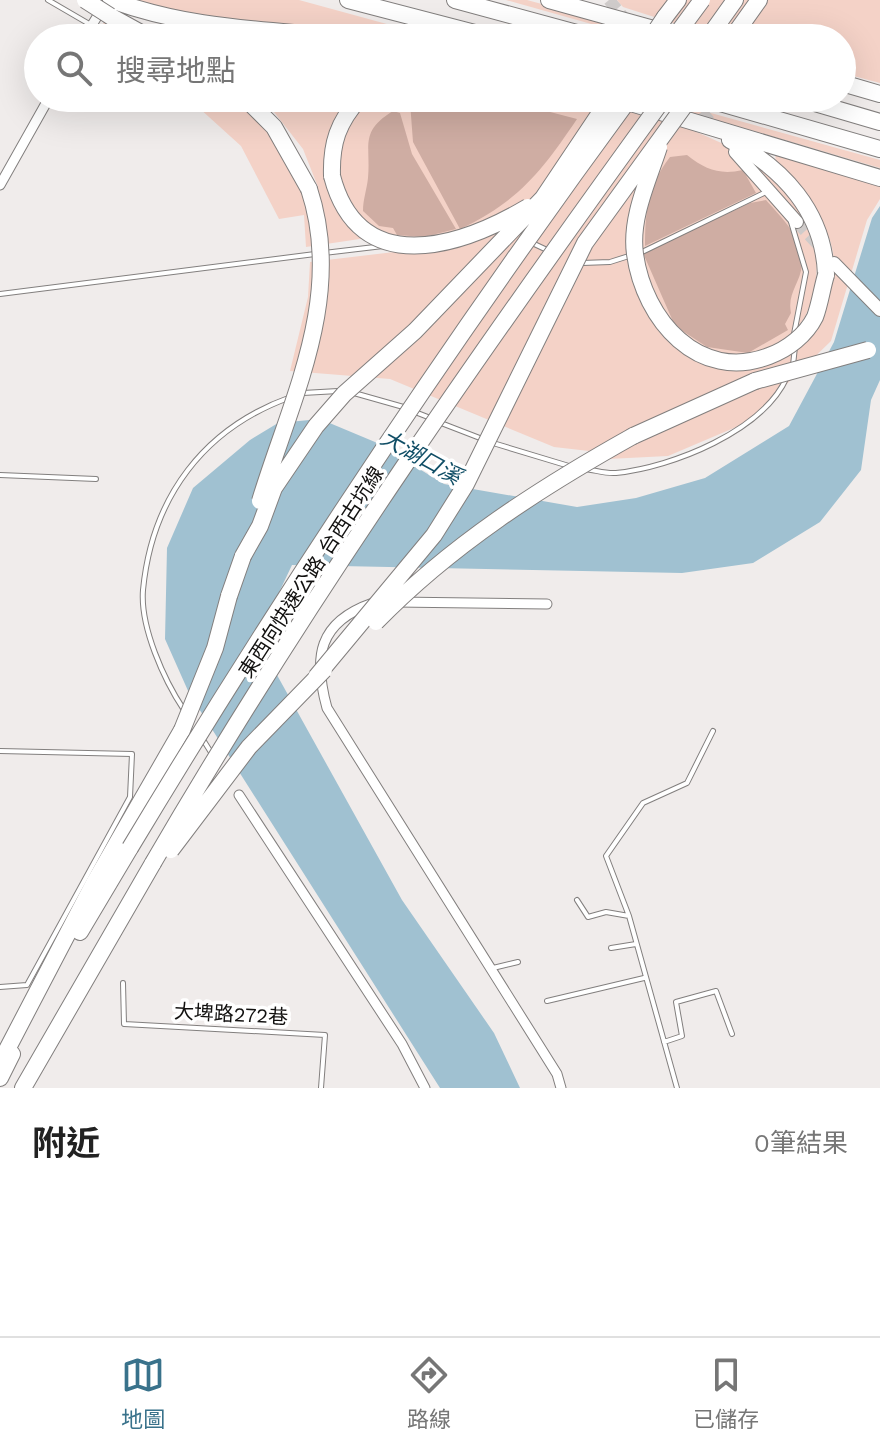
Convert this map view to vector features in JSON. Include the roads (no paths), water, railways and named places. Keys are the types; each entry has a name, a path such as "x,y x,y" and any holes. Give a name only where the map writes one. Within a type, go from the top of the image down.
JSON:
{"highway":[{"path":"85,0 197,24"},
{"path":"348,0 440,24"},
{"path":"455,0 543,24"},
{"path":"549,0 622,24"},
{"path":"593,0 633,24"},
{"path":"658,24 677,0"},
{"path":"684,24 702,0"},
{"path":"718,24 735,0"},
{"path":"742,24 757,3"},
{"path":"113,5 134,24"},
{"path":"856,81 880,82"},
{"path":"856,85 880,94"},
{"path":"0,1063 94,883 182,730 215,648 320,312 322,243 309,189 274,127 259,112"},
{"path":"347,112 336,132 331,153 337,195 350,216 369,233 395,245 425,247 464,238 543,198"},
{"path":"243,556 260,526 274,488 316,426 344,394 425,321 543,198 601,112"},
{"name":"東西向快速公路 台西古坑線","path":"0,1078 62,961 215,708 340,514 620,112"},
{"name":"東西向快速公路 台西古坑線","path":"156,866 268,673 442,409 654,112"},
{"path":"657,112 876,176"},
{"path":"23,1088 156,866 223,778 316,677 434,535 466,484 585,243 626,182 680,112"},
{"path":"752,112 880,149"},
{"path":"846,112 880,122"},
{"path":"662,138 635,221 635,252 647,299 668,331 684,345 711,360 735,363 785,349 815,317 833,268 810,212 793,189 757,155 700,125"},
{"path":"316,677 410,588 464,544 553,481 633,436 755,381 880,347"}],"street":[{"path":"92,24 113,5"},
{"path":"0,185 41,112"},
{"path":"735,152 797,222"},
{"path":"833,268 880,310"},
{"path":"547,604 375,602 354,609 336,623 320,649 318,676 327,708 493,968 557,1074 561,1088"},
{"path":"239,795 402,1044 425,1088"}],"lane":[{"path":"48,0 89,24"},
{"path":"571,260 610,262 648,250 769,191"},
{"path":"239,795 168,683 157,659 143,592 164,508 209,443 254,410 310,391 337,391 395,403 502,446 564,466 614,473 690,453 746,425 774,402 796,359 794,333 806,272 788,212"},
{"path":"0,294 448,237 518,237 560,256"},
{"path":"0,475 96,479"},
{"path":"677,1088 629,916 606,856 643,803 687,783 713,731"},
{"path":"0,751 132,754 130,797 27,985 0,987"},
{"path":"577,900 588,917 606,912 629,916"},
{"path":"611,948 636,944"},
{"path":"493,968 518,962"},
{"path":"547,1001 644,978"},
{"name":"大埤路272巷","path":"123,983 124,1024 325,1035 321,1088"},
{"path":"664,1042 682,1036 676,1002 716,991 732,1034"}],"water":[{"path":"880,206 880,380 871,400 861,470 820,522 753,563 682,573 292,565 257,639 402,900 494,1033 520,1088 440,1088 189,693 165,639 167,548 193,488 250,440 278,423 320,419 375,442 444,484 577,507 636,498 705,478 789,426 834,342 872,218"}],"tunnel":[{"path":"609,0 629,24"},
{"path":"702,112 716,129"},
{"path":"797,222 822,249"}],"water label":[{"name":"大湖口溪","path":"421,457"}]}
